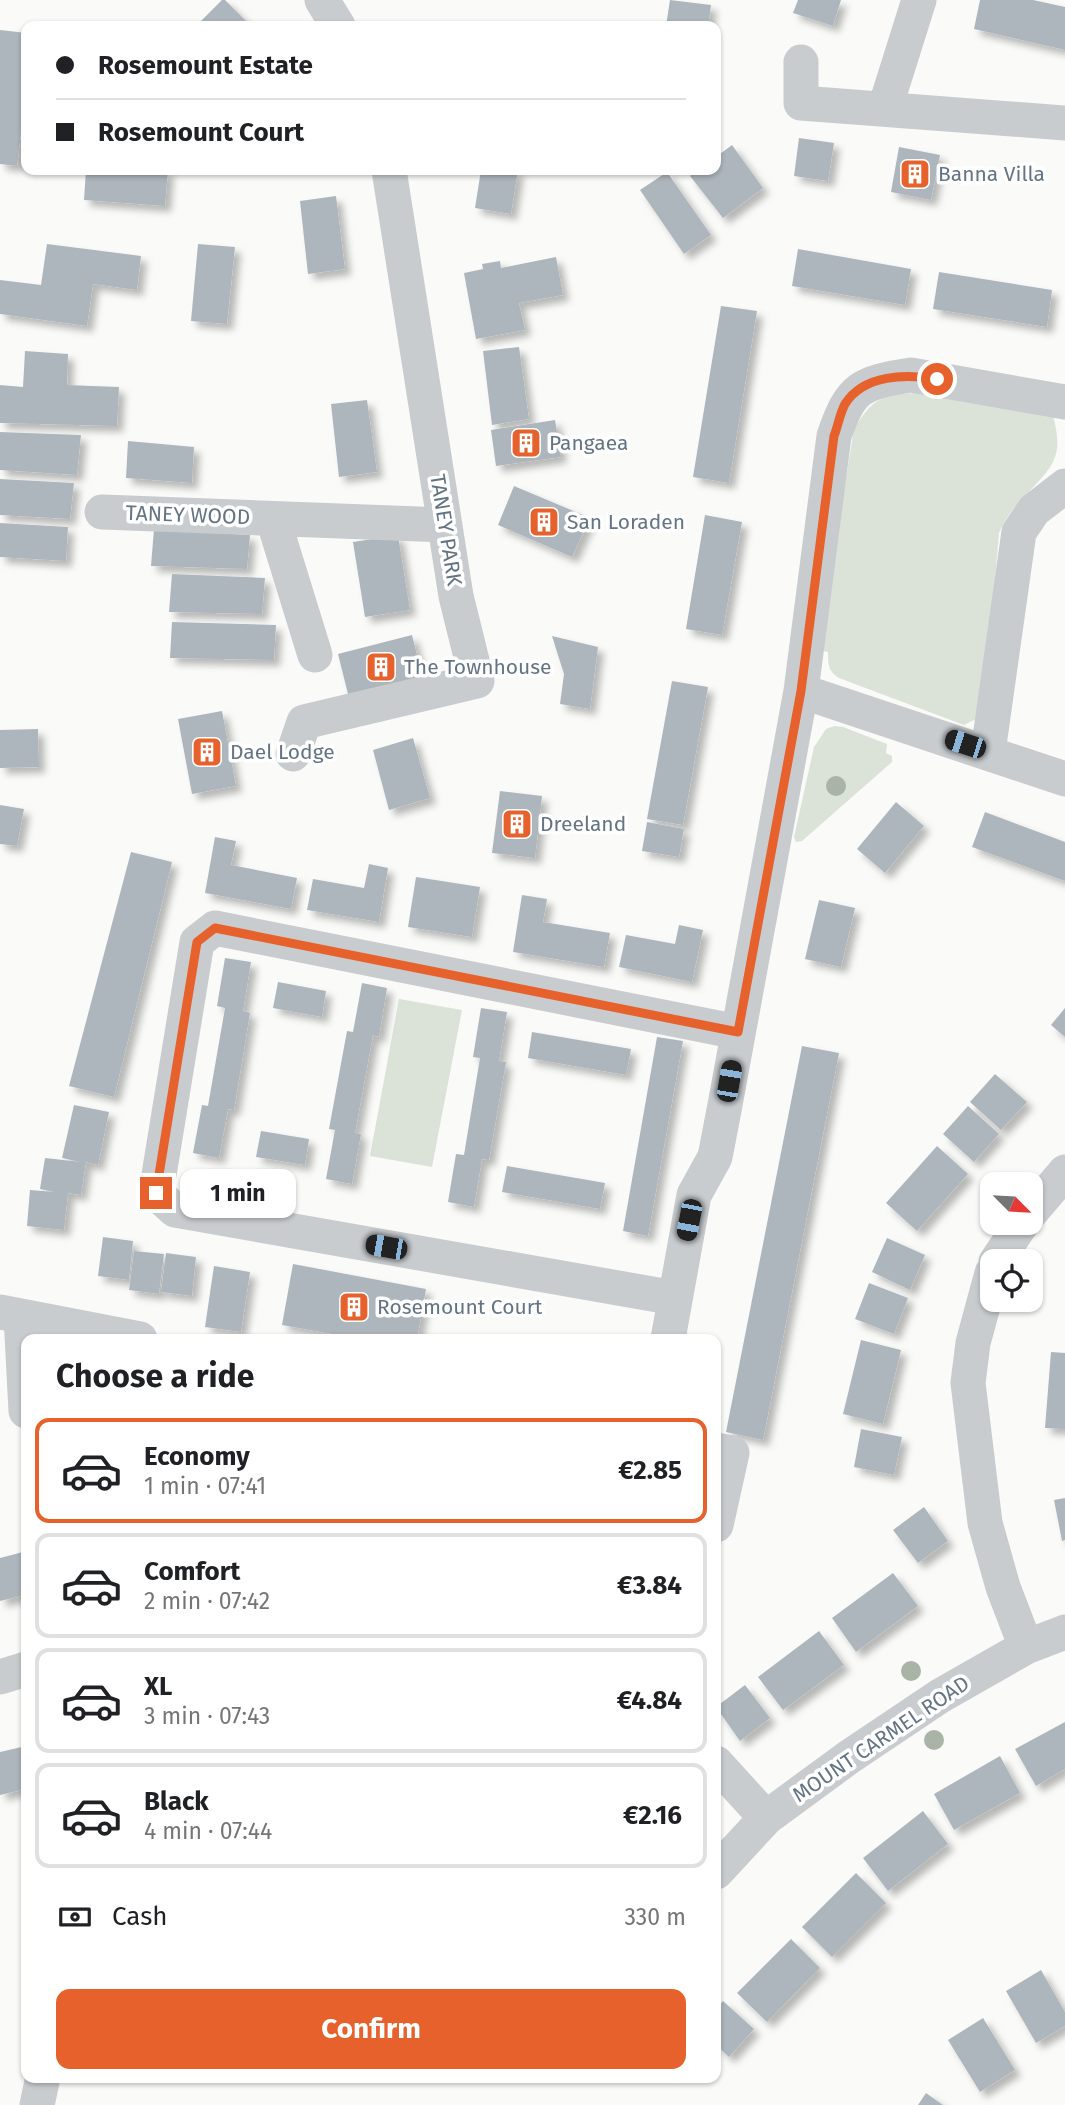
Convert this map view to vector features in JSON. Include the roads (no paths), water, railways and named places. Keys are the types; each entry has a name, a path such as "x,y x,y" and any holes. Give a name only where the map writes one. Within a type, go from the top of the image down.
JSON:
{"street":[{"path":"321,0 335,21"},
{"path":"886,108 919,0"},
{"path":"801,62 801,103 1065,123"},
{"name":"TANEY PARK","path":"293,754 304,722 477,681 456,596 390,175"},
{"path":"669,1334 694,1195 715,1157 801,691 834,436 845,405 862,387 911,375 1065,402"},
{"path":"988,752 1019,532 1034,510 1065,486"},
{"name":"TANEY WOOD","path":"102,512 444,525"},
{"name":"TANEY WOOD","path":"273,519 315,655"},
{"path":"801,691 1065,779"},
{"path":"675,1298 175,1210 156,1193 197,942 215,928 738,1032"},
{"path":"1043,1198 1065,1172"},
{"path":"981,1312 973,1343 968,1383 985,1523 1003,1587 1026,1647"},
{"path":"21,1381 10,1314 114,1334"},
{"path":"721,1451 732,1453 721,1502"},
{"name":"MOUNT CARMEL ROAD","path":"721,1867 766,1818 849,1756 940,1696 1026,1647 1065,1632"},
{"path":"0,1677 21,1671"},
{"path":"721,1768 766,1818"},
{"path":"37,2105 42,2083"}],"place":[{"name":"Banna Villa","path":"915,174"},
{"name":"Pangaea","path":"526,443"},
{"name":"San Loraden","path":"544,522"},
{"name":"The Townhouse","path":"381,667"},
{"name":"Dael Lodge","path":"207,752"},
{"name":"Dreeland","path":"517,824"},
{"name":"Rosemount Court","path":"354,1307"}]}
